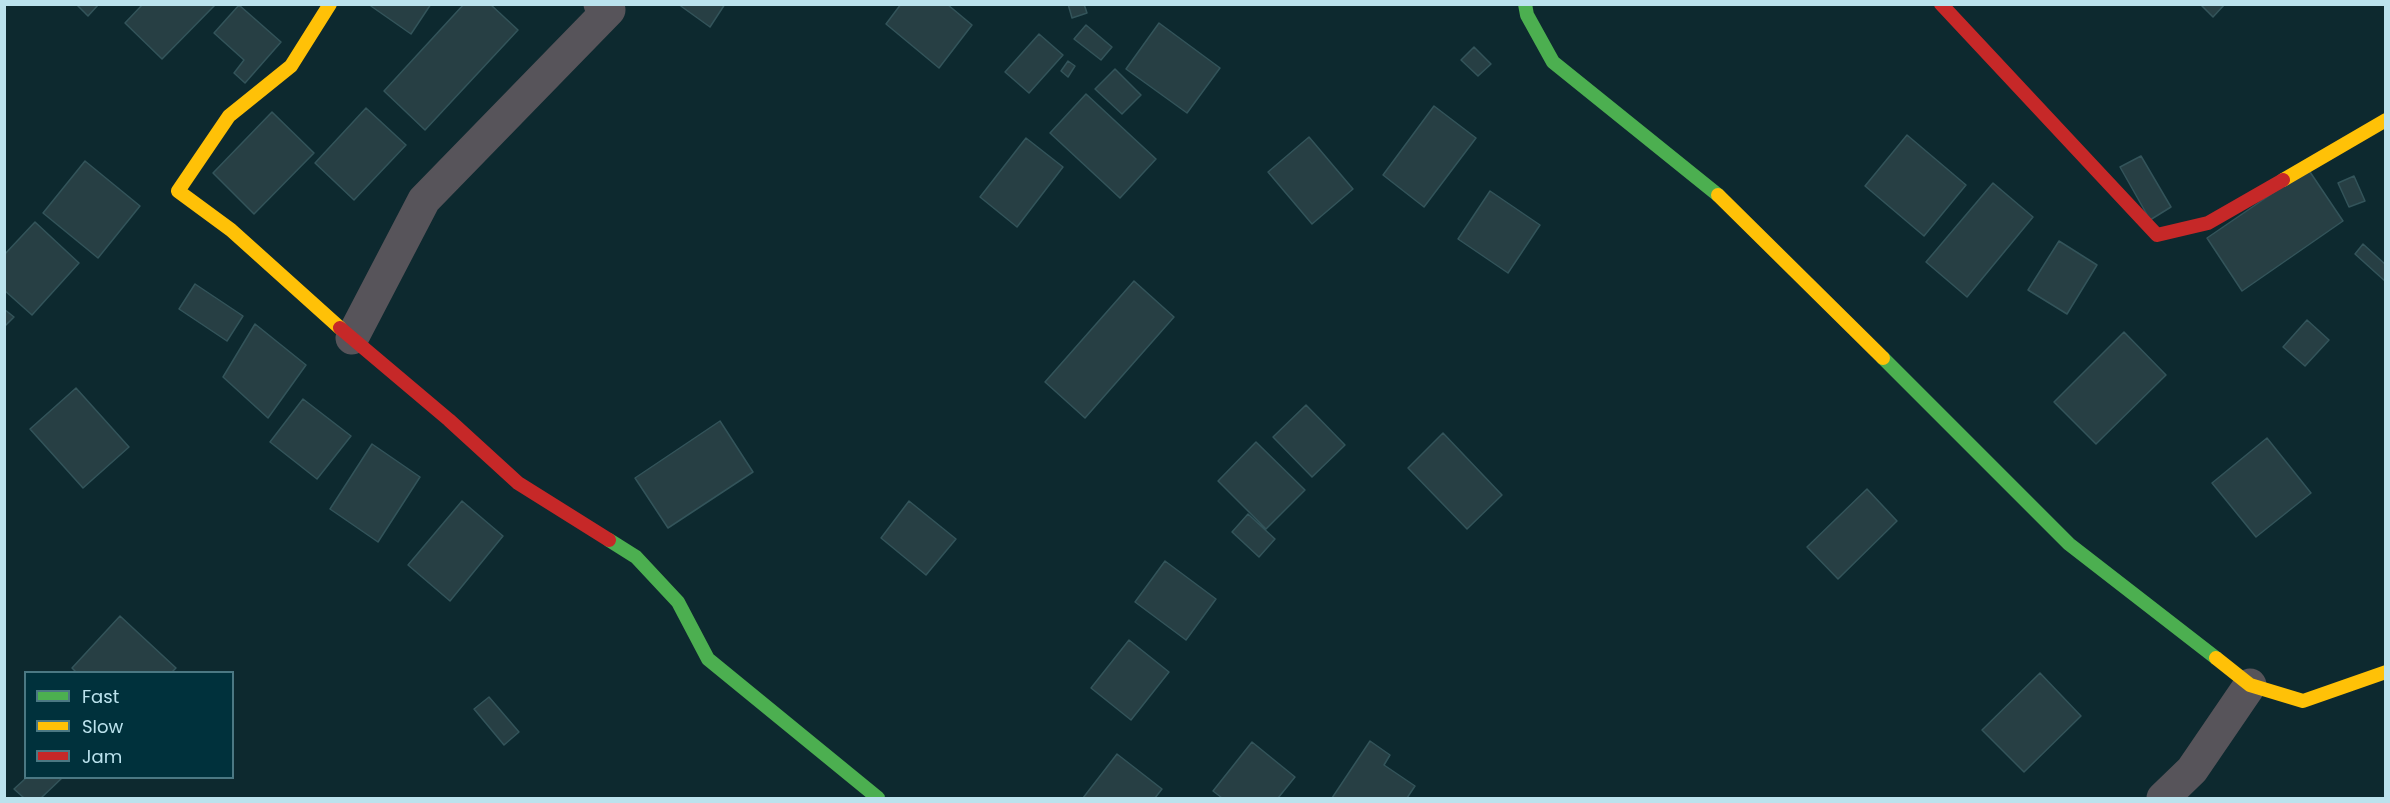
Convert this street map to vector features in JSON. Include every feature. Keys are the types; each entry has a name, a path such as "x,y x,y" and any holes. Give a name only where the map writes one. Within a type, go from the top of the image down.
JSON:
{"street":[{"path":"330,4 291,66 229,116 178,191 231,230 518,483 636,556 678,602 708,659 878,798"},
{"path":"352,338 424,200 609,10 600,4"},
{"path":"1525,4 1527,15 1553,62 1721,197 2069,544 2250,685 2303,700 2385,672"},
{"path":"1941,4 2157,235 2208,223 2385,120"},
{"path":"2163,798 2192,770 2250,685"}],"building":[{"path":"76,4 99,4 88,16"},
{"path":"143,4 215,5 162,59 125,23"},
{"path":"368,4 431,4 411,34"},
{"path":"464,4 490,4 518,30 425,130 384,91"},
{"path":"678,4 725,4 710,27"},
{"path":"901,4 947,4 972,25 939,68 886,24"},
{"path":"1068,4 1084,4 1087,13 1072,18"},
{"path":"2200,4 2225,4 2213,17"},
{"path":"239,5 281,42 245,83 234,73 244,60 214,33"},
{"path":"1159,23 1220,68 1187,113 1126,69"},
{"path":"1086,25 1112,47 1101,60 1074,39"},
{"path":"1039,34 1063,55 1029,93 1005,72"},
{"path":"1474,47 1491,64 1478,76 1461,60"},
{"path":"1068,61 1075,66 1068,77 1061,71"},
{"path":"1115,69 1141,95 1122,114 1095,89"},
{"path":"1086,94 1156,159 1120,198 1050,133"},
{"path":"1434,106 1476,138 1424,207 1383,175"},
{"path":"366,108 406,145 354,200 315,163"},
{"path":"272,112 314,153 254,214 213,173"},
{"path":"1907,135 1966,185 1924,236 1865,186"},
{"path":"1309,137 1353,189 1312,224 1268,172"},
{"path":"1026,138 1063,167 1017,227 980,197"},
{"path":"2141,156 2171,207 2150,220 2120,167"},
{"path":"85,161 140,206 98,258 43,213"},
{"path":"2308,169 2343,221 2242,291 2207,238"},
{"path":"2354,176 2365,201 2349,207 2338,183"},
{"path":"1993,183 2033,217 1967,297 1926,262"},
{"path":"1490,191 1540,225 1508,273 1458,239"},
{"path":"35,222 79,263 32,315 4,290 4,255"},
{"path":"2059,241 2097,265 2067,314 2028,290"},
{"path":"2363,244 2386,265 2386,282 2355,254"},
{"path":"1134,281 1174,317 1085,418 1045,382"},
{"path":"195,284 243,316 227,341 179,309"},
{"path":"4,309 14,317 4,327"},
{"path":"2307,320 2329,340 2305,366 2283,347"},
{"path":"255,324 306,365 268,418 223,377"},
{"path":"2124,332 2166,375 2096,444 2054,402"},
{"path":"76,388 129,447 83,488 30,429"},
{"path":"303,399 351,436 317,479 270,442"},
{"path":"1306,405 1345,445 1312,477 1273,437"},
{"path":"720,421 753,472 668,528 635,478"},
{"path":"1443,433 1502,495 1467,529 1408,468"},
{"path":"2267,438 2311,493 2256,537 2212,483"},
{"path":"1256,442 1305,490 1266,529 1218,481"},
{"path":"372,444 420,477 378,542 330,509"},
{"path":"1867,489 1897,521 1838,579 1807,547"},
{"path":"462,501 503,536 450,601 408,565"},
{"path":"909,501 956,539 926,575 881,538"},
{"path":"1248,514 1275,539 1259,557 1232,532"},
{"path":"1165,561 1216,599 1186,640 1135,602"},
{"path":"120,616 176,668 173,671 75,671 72,668"},
{"path":"1129,640 1169,672 1131,720 1091,688"},
{"path":"2040,673 2081,716 2024,772 1982,730"},
{"path":"489,697 519,732 504,745 474,709"},
{"path":"1370,741 1390,755 1384,765 1415,786 1407,798 1332,798"},
{"path":"1252,742 1295,777 1278,798 1222,798 1213,791"},
{"path":"1117,754 1162,789 1155,798 1083,798"},
{"path":"25,779 61,779 41,798 24,798 14,789"}],"traffic: fast":[{"path":"1525,4 1527,15 1553,62 1718,195"},
{"path":"1883,358 2069,544 2216,658"},
{"path":"609,540 636,557 678,602 708,659 878,798"}],"traffic: slow":[{"path":"330,4 291,66 229,116 178,191 231,230 340,328"},
{"path":"2283,180 2386,120"},
{"path":"1718,195 1883,358"},
{"path":"2216,658 2250,685 2303,701 2386,672"}],"traffic: jam":[{"path":"1941,4 2157,235 2208,223 2283,180"},
{"path":"340,328 449,420 518,483 609,540"}]}
